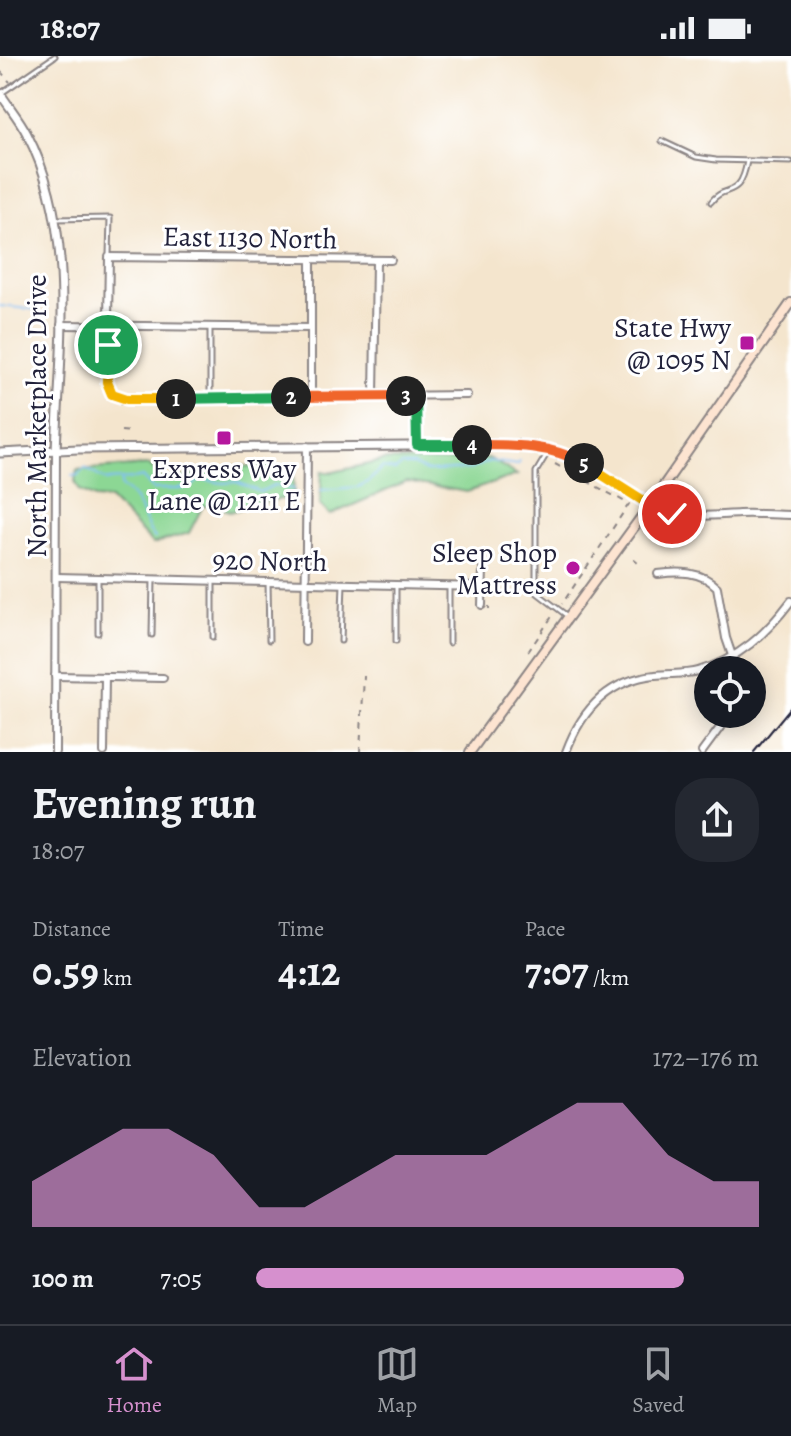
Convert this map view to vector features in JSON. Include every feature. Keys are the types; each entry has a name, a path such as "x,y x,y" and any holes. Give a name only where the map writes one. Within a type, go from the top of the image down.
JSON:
{"main road":[{"path":"470,752 650,505 791,303"}],"street":[{"name":"North Marketplace Drive","path":"0,94 27,135 45,179 61,274 56,451 55,752"},
{"name":"East 1130 North","path":"109,257 391,260"},
{"path":"109,257 107,382 112,394 127,399 467,395"},
{"path":"311,259 311,397"},
{"path":"374,396 376,260"},
{"path":"61,325 311,328"},
{"path":"416,395 417,445"},
{"path":"0,453 520,445 550,449 592,467 650,505 672,514 705,518 746,514 791,515"},
{"path":"305,642 307,446"},
{"path":"483,568 482,587 487,607"},
{"path":"658,574 674,571 695,574 717,587 732,656"},
{"name":"920 North","path":"57,577 482,587"},
{"path":"734,656 758,641 791,601"},
{"path":"566,752 581,717 614,689 644,677 694,672"},
{"path":"55,676 163,678"},
{"path":"104,752 105,677"},
{"path":"702,752 720,728"}],"lane":[{"path":"0,94 55,56"},
{"path":"662,141 696,157 791,162"},
{"path":"711,202 718,195 740,185 747,161"},
{"path":"54,219 110,218 109,257"},
{"path":"210,326 210,398"},
{"path":"550,449 536,472 536,592 568,616"},
{"path":"98,578 98,633"},
{"path":"152,635 153,579"},
{"path":"213,580 213,637"},
{"path":"268,581 269,640"},
{"path":"341,641 343,583"},
{"path":"396,585 396,641"},
{"path":"449,586 449,643"}],"path":[{"path":"0,71 12,85"},
{"path":"121,431 131,432"},
{"path":"555,464 629,504 562,604"},
{"path":"633,559 639,564"},
{"path":"528,652 553,615"},
{"path":"360,752 364,676"}],"green space":[{"path":"489,458 517,475 467,492 406,482 330,515 320,505 322,471 329,473 386,460"},
{"path":"149,465 164,481 234,466 293,467 294,497 252,504 231,512 217,506 203,506 189,533 153,544 110,499 95,498 80,491 75,481 77,470"}],"waterway":[{"path":"0,306 40,310"},
{"path":"321,490 358,487 382,468 395,470 402,465 434,471 471,469 490,461 518,465 520,461"},
{"path":"72,476 85,468 107,481 142,477 153,489 191,487 199,480 237,482 260,492 274,485 294,489"},
{"path":"121,481 121,487 134,498 155,538"}],"railway":[{"path":"754,752 791,707"}],"place":[{"name":"State Hwy @ 1095 N","path":"747,343"},
{"name":"Express Way Lane @ 1211 E","path":"224,438"},
{"name":"Sleep Shop Mattress","path":"573,568"}],"route":[{"path":"108,345 107,382 112,394 121,399 416,395 417,445 520,445 550,449 581,461 650,505 672,514"}]}
